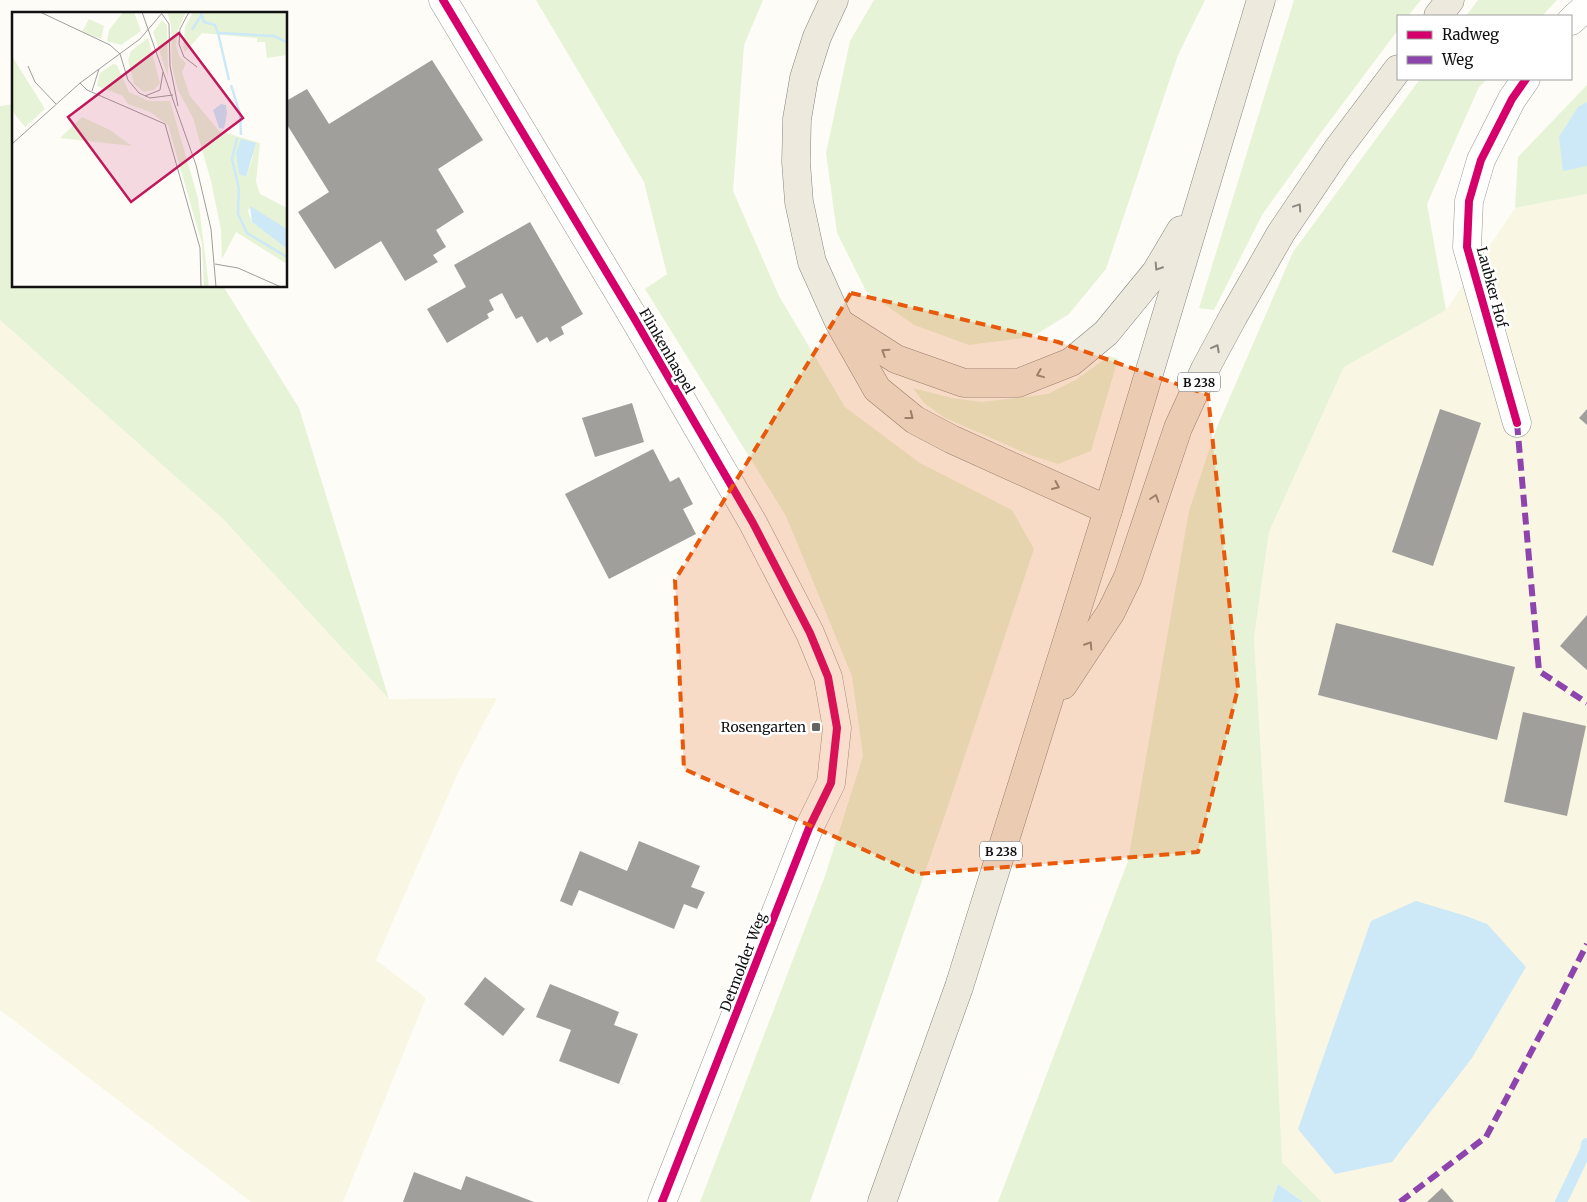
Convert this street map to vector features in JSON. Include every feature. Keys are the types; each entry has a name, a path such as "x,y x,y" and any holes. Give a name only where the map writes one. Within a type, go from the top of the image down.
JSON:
{"main road":[{"path":"834,0 817,37 804,78 797,119 796,162 799,202 812,262 839,322 877,389 915,420 951,439 1108,510"},
{"name":"B 238","path":"882,1202 959,987 1108,510 1261,0"},
{"path":"1439,15 1450,0"},
{"name":"B 238","path":"1044,716 1111,612 1128,577 1178,428 1205,369 1233,317 1281,233 1338,150 1397,70"},
{"path":"839,322 896,359 964,383 1018,383 1071,362 1106,333 1156,272 1202,196"}],"street":[{"name":"Flinkenhaspel","path":"444,0 634,318 753,523 810,633 828,678 837,728"},
{"path":"1572,20 1587,6"},
{"name":"Laubker Hof","path":"1517,423 1467,247 1469,201 1481,160 1512,99 1525,80"},
{"name":"Detmolder Weg","path":"662,1202 809,828 831,783 837,728"}],"highlighted area":[{"path":"851,293 1058,342 1208,395 1238,688 1198,852 918,874 684,769 675,580"}],"shaded area":[{"path":"1587,194 1587,1202 1322,1202 1282,1162 1272,936 1254,638 1269,532 1344,367 1446,310 1515,208","holes":["1526,967 1472,1058 1392,1162"]},
{"path":"0,320 223,519 389,699 497,698 458,773 376,960 426,998 343,1202 251,1202 0,1010"}],"green space":[{"path":"536,0 763,0 744,45 733,191 779,296 845,407 920,463 1012,510 1034,549 947,809 810,1202 700,1202 825,876 863,756 852,676 786,516 645,289 667,274 644,182"},
{"path":"874,0 1205,0 1178,55 1106,269 1069,314 1032,337 969,345 914,325 866,291 837,233 826,153 850,41"},
{"path":"1294,0 1421,0 1409,15 1397,15 1397,31 1262,215 1214,310 1199,308"},
{"path":"1478,0 1557,0 1543,15 1467,15"},
{"path":"1419,80 1486,80 1479,87 1427,204 1446,310 1344,367 1269,532 1254,638 1272,936 1282,1162 1322,1202 1303,1202 1278,1184 1272,1202 998,1202 1128,861 1189,511 1216,429 1293,252"},
{"path":"1587,85 1587,194 1515,208 1518,157"},
{"path":"12,104 12,288 224,288 299,408 389,699 223,519 0,320 0,106"},
{"path":"1109,356 1118,359 1091,451 1058,464 1030,455 945,418 924,403 913,388 952,398 982,402 1048,394 1077,379"}],"water":[{"path":"1587,102 1587,166 1563,171 1559,137 1578,107"},
{"path":"1416,901 1487,924 1526,967 1472,1058 1392,1162 1335,1174 1298,1129 1371,921"},
{"path":"1278,1184 1303,1202 1272,1202"}],"building":[{"path":"432,60 483,140 438,169 464,212 436,230 446,247 433,255 438,262 405,281 381,241 335,269 298,212 329,192 288,126 288,100 307,89 329,124"},
{"path":"530,222 583,314 561,327 564,334 550,342 547,337 537,343 522,316 516,319 502,293 489,300 494,310 487,314 489,318 447,343 427,309 466,287 454,265"},
{"path":"632,403 644,442 595,457 582,418"},
{"path":"1440,409 1481,423 1433,566 1392,552"},
{"path":"1587,409 1587,425 1579,418"},
{"path":"653,449 670,482 679,477 693,504 683,509 696,534 609,579 565,494"},
{"path":"1587,615 1587,670 1560,646"},
{"path":"1336,623 1515,667 1497,740 1318,695"},
{"path":"1523,712 1586,726 1567,816 1504,802"},
{"path":"639,841 700,866 691,887 705,892 697,909 684,904 674,929 579,890 572,906 560,901 580,851 627,871"},
{"path":"485,977 525,1009 503,1036 464,1004"},
{"path":"550,984 619,1012 614,1025 638,1034 619,1084 559,1061 571,1030 536,1017"},
{"path":"414,1172 461,1190 466,1176 534,1202 403,1202"},
{"path":"1442,1188 1454,1202 1427,1202"}],"waterway":[{"path":"1561,1202 1586,1150 1587,1144"}],"marked path":[{"path":"1517,423 1539,671 1587,703"},
{"path":"1400,1202 1486,1137 1587,944"}],"cycle path":[{"path":"443,0 634,318 753,523 810,633 828,677 837,728 831,783 809,828 662,1202"},
{"path":"1517,423 1467,247 1469,201 1481,160 1512,99 1525,80"}],"place":[{"name":"Rosengarten","path":"816,727"}]}
